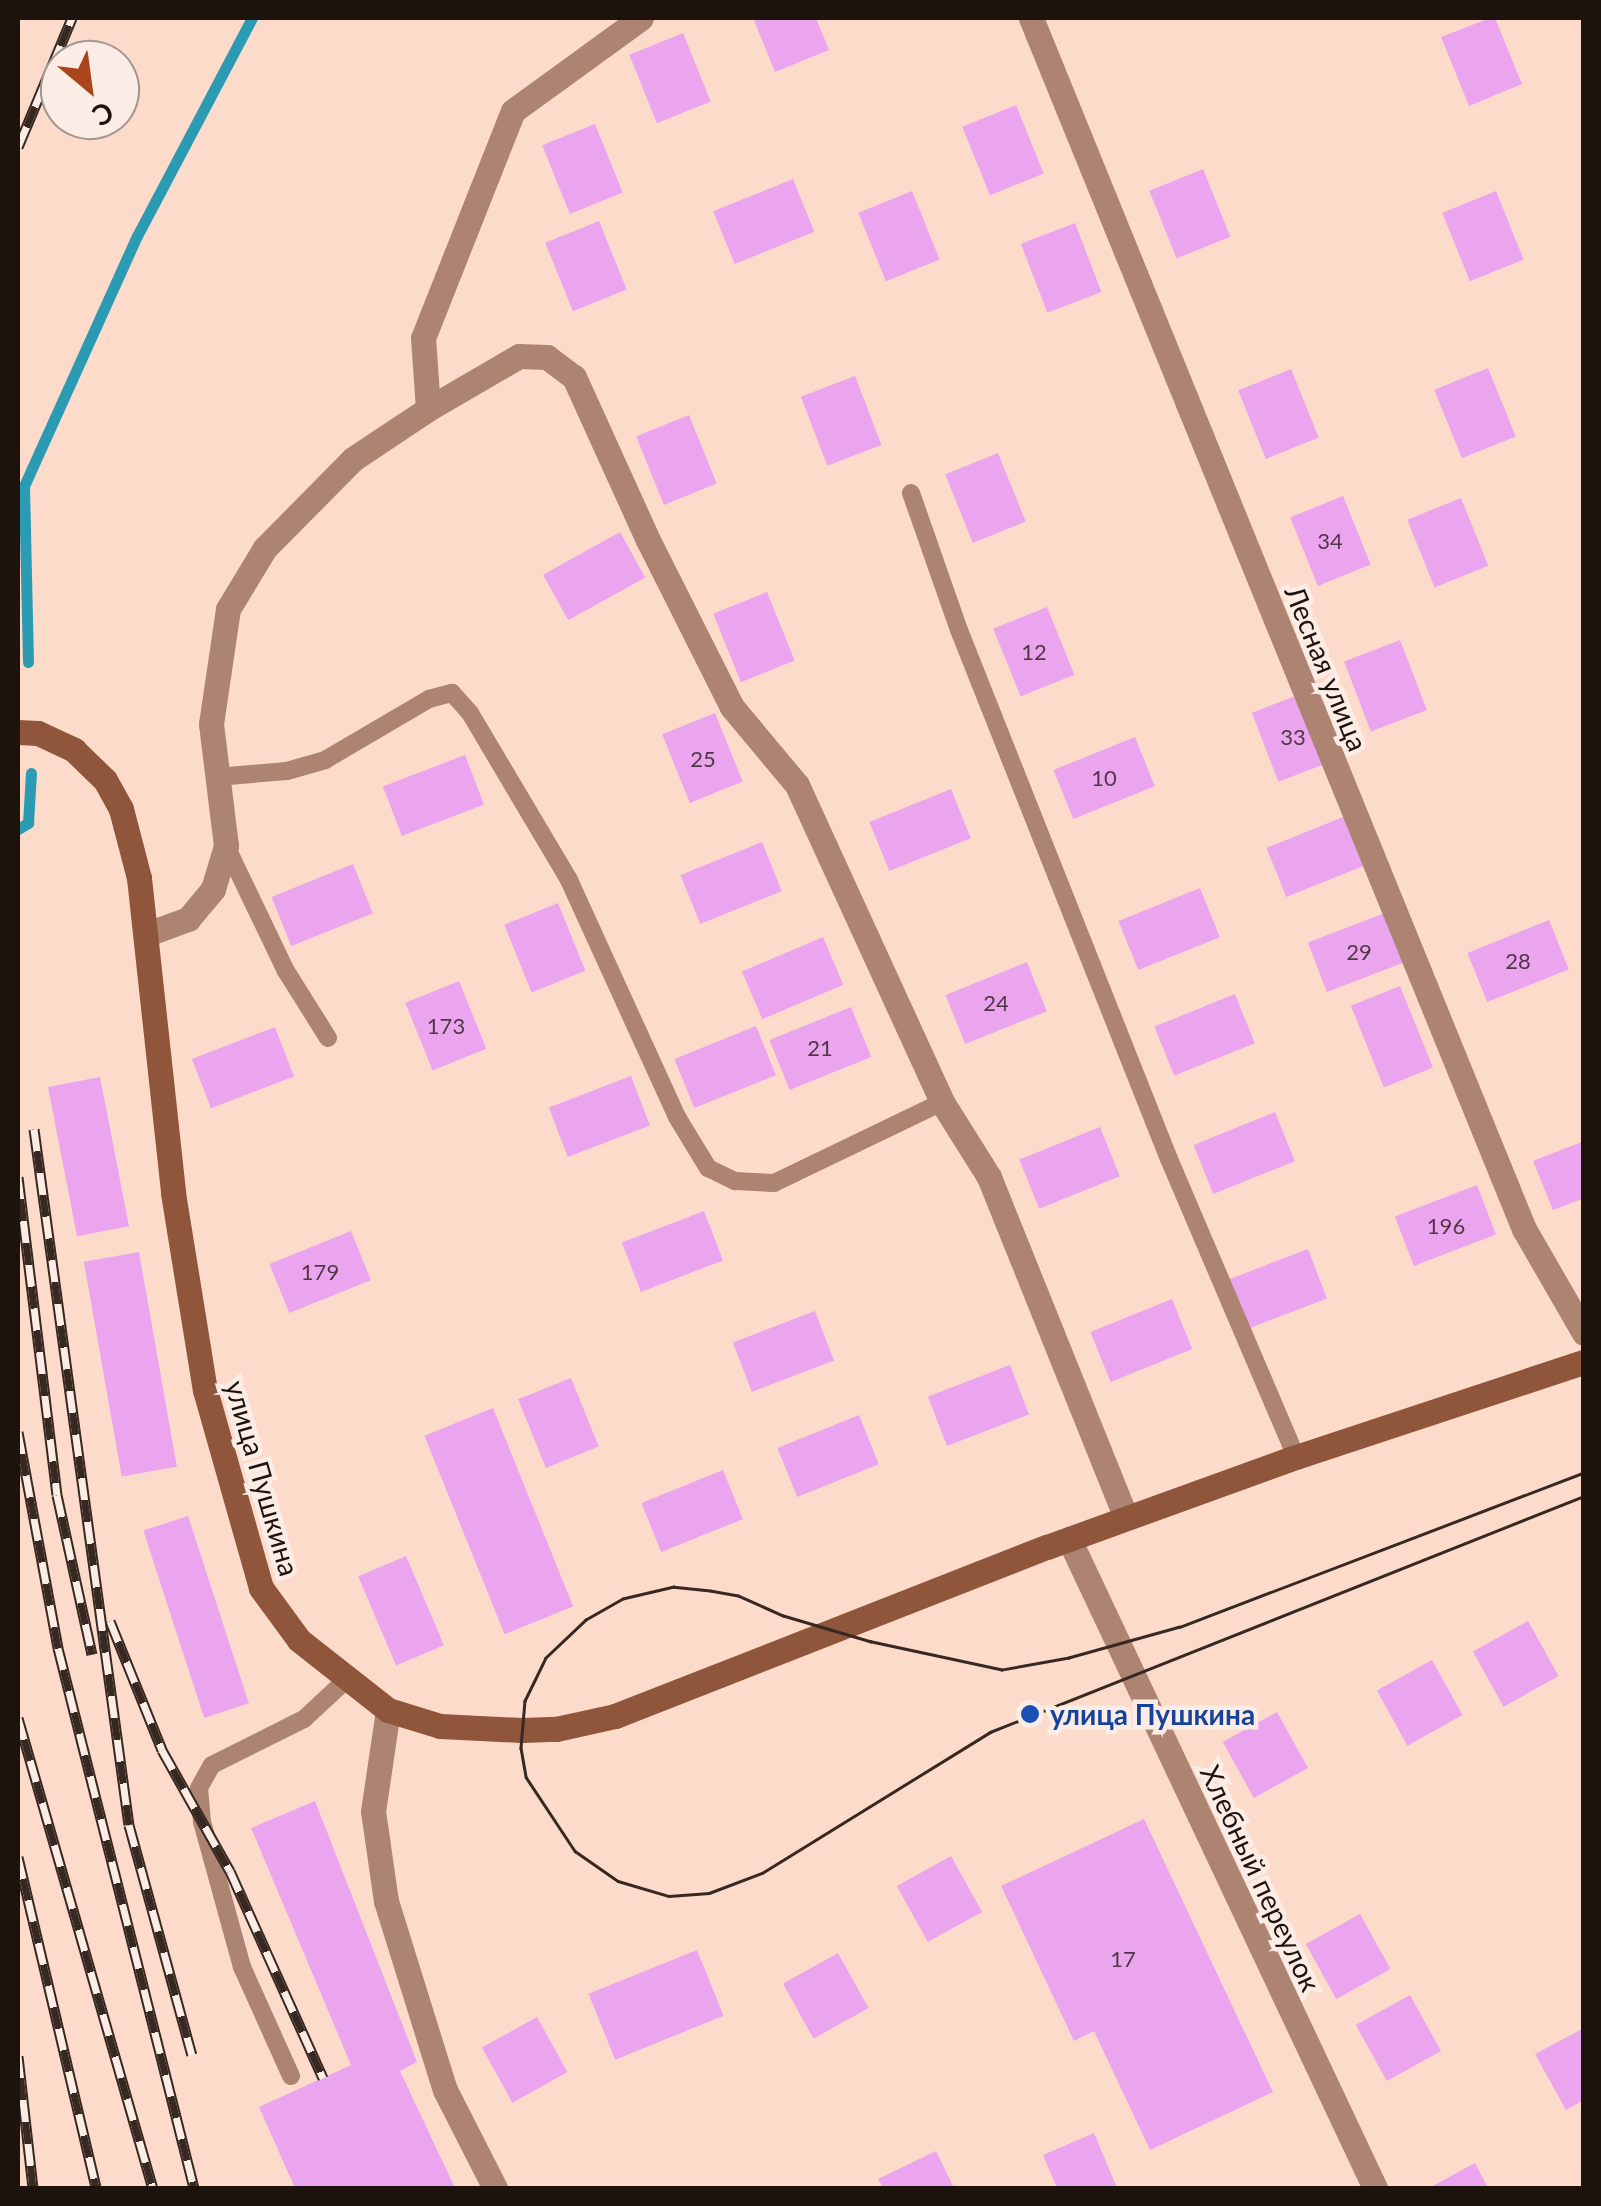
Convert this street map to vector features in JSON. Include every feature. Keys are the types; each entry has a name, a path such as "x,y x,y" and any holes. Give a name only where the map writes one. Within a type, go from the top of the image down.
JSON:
{"street":[{"path":"428,410 423,338 512,111 641,18"},
{"name":"Лесная улица","path":"1032,18 1524,1228 1584,1333"},
{"path":"147,934 188,920 213,889 226,846 211,724 228,609 264,548 353,459 519,356 547,358 574,377 648,540 732,707 797,785 942,1102 989,1177 1126,1518"},
{"name":"улица Пушкина","path":"18,732 38,734 74,750 106,780 130,844 147,934 173,1193 205,1390 261,1588 299,1640 388,1710 440,1726 522,1730 556,1729 616,1716 1126,1518 1296,1456 1584,1362"},
{"name":"Хлебный переулок","path":"1069,1539 1376,2188"},
{"path":"388,1710 374,1811 386,1902 445,2090 495,2188"}],"lane":[{"path":"911,492 959,630 1168,1159 1296,1456"},
{"path":"217,777 287,771 326,760 428,699 452,693 470,712 569,880 677,1117 708,1168 735,1182 774,1183 942,1102"},
{"path":"226,846 286,971 328,1038"},
{"path":"291,2076 242,1966 202,1822 199,1788 212,1765 290,1728 346,1680"}],"building":[{"path":"753,18 816,18 829,50 775,72"},
{"path":"1495,18 1522,84 1469,106 1441,37"},
{"path":"683,33 711,102 657,123 629,55"},
{"path":"1016,105 1044,174 990,195 962,127"},
{"path":"595,124 623,193 570,214 542,145"},
{"path":"1203,169 1230,237 1177,258 1149,191"},
{"path":"793,179 814,232 735,264 713,211"},
{"path":"912,191 940,260 886,281 858,213"},
{"path":"1496,191 1524,260 1470,281 1442,213"},
{"path":"599,221 627,290 573,311 545,243"},
{"path":"1075,223 1102,292 1047,313 1021,244"},
{"path":"1488,368 1516,437 1462,458 1434,390"},
{"path":"1291,369 1319,438 1266,459 1238,390"},
{"path":"855,376 882,445 827,466 801,397"},
{"path":"689,415 717,484 664,505 636,436"},
{"path":"998,453 1026,522 973,543 945,474"},
{"path":"1343,496 1371,565 1318,586 1290,517"},
{"path":"1461,498 1488,566 1435,587 1407,520"},
{"path":"620,532 645,577 568,620 543,575"},
{"path":"767,592 795,661 741,682 713,614"},
{"path":"1047,607 1074,675 1021,696 993,629"},
{"path":"1400,640 1427,710 1371,732 1344,662"},
{"path":"1306,692 1333,761 1278,782 1252,713"},
{"path":"715,713 743,782 690,803 662,734"},
{"path":"1135,737 1155,786 1073,819 1053,770"},
{"path":"465,755 484,804 402,836 383,787"},
{"path":"951,789 971,838 889,871 869,822"},
{"path":"1348,815 1368,864 1286,897 1266,848"},
{"path":"762,842 782,891 700,924 680,875"},
{"path":"353,864 373,913 291,946 271,897"},
{"path":"1200,888 1220,937 1138,970 1118,921"},
{"path":"558,903 585,971 532,992 504,925"},
{"path":"1390,911 1409,960 1327,992 1308,943"},
{"path":"1549,920 1569,969 1487,1002 1467,953"},
{"path":"823,937 843,985 762,1019 742,971"},
{"path":"1027,962 1047,1011 965,1044 945,995"},
{"path":"459,981 486,1049 433,1070 405,1003"},
{"path":"1400,986 1433,1068 1384,1087 1351,1006"},
{"path":"1235,994 1255,1043 1174,1076 1154,1027"},
{"path":"851,1007 871,1057 790,1090 769,1040"},
{"path":"756,1026 776,1075 694,1108 674,1059"},
{"path":"275,1027 294,1076 211,1108 192,1059"},
{"path":"631,1076 650,1125 568,1157 549,1108"},
{"path":"100,1077 129,1226 77,1236 48,1087"},
{"path":"1275,1112 1295,1161 1213,1194 1193,1145"},
{"path":"1100,1127 1120,1176 1039,1209 1019,1160"},
{"path":"1584,1141 1584,1198 1553,1210 1533,1161"},
{"path":"1477,1185 1496,1234 1414,1266 1395,1217"},
{"path":"704,1211 723,1260 641,1292 622,1243"},
{"path":"351,1231 371,1280 289,1313 269,1264"},
{"path":"1308,1249 1327,1298 1245,1330 1226,1281"},
{"path":"139,1252 177,1467 122,1476 84,1262"},
{"path":"1172,1299 1192,1349 1111,1382 1090,1332"},
{"path":"815,1311 834,1360 752,1392 733,1343"},
{"path":"1010,1365 1029,1414 947,1446 928,1397"},
{"path":"571,1378 599,1447 546,1468 518,1399"},
{"path":"493,1408 573,1606 505,1634 424,1436"},
{"path":"859,1415 879,1464 797,1497 777,1448"},
{"path":"723,1470 743,1519 661,1552 641,1503"},
{"path":"188,1516 249,1703 204,1718 143,1531"},
{"path":"406,1556 444,1645 396,1666 358,1576"},
{"path":"1528,1621 1559,1676 1503,1707 1473,1652"},
{"path":"1432,1660 1463,1715 1407,1746 1377,1691"},
{"path":"1277,1712 1308,1768 1254,1798 1223,1742"},
{"path":"315,1801 417,2062 400,2071 455,2188 295,2188 259,2107 351,2065 251,1828"},
{"path":"1144,1819 1273,2092 1150,2150 1094,2031 1074,2041 1001,1886"},
{"path":"951,1856 982,1912 928,1942 897,1886"},
{"path":"1360,1914 1391,1969 1336,1999 1306,1944"},
{"path":"697,1950 724,2016 615,2060 589,1994"},
{"path":"838,1953 869,2008 813,2039 783,1984"},
{"path":"1410,1995 1441,2051 1387,2081 1356,2025"},
{"path":"537,2017 568,2072 512,2103 482,2048"},
{"path":"1584,2028 1584,2100 1566,2110 1535,2054"},
{"path":"1094,2133 1117,2188 1057,2188 1043,2155"},
{"path":"936,2151 954,2188 883,2188 878,2179"},
{"path":"1475,2163 1488,2188 1429,2188"}],"waterway":[{"path":"28,662 24,486 137,236 252,18"},
{"path":"18,829 28,823 31,773"}],"tram line":[{"path":"1584,1473 1180,1627 1069,1658 1002,1670 871,1642 783,1616 738,1596 674,1587 623,1599 586,1620 546,1658 525,1701 521,1748 526,1777 575,1851 618,1881 669,1896 709,1893 762,1873 990,1732 1584,1496"}],"railway":[{"path":"18,147 72,18"},
{"path":"34,1129 129,1825 192,2055"},
{"path":"18,1177 57,1495 92,1654"},
{"path":"18,1432 58,1648 194,2188"},
{"path":"110,1621 162,1750 230,1871 323,2078"},
{"path":"18,1718 153,2188"},
{"path":"18,1857 96,2188"},
{"path":"18,2056 33,2188"}],"place":[{"name":"улица Пушкина","path":"1030,1714"}]}
